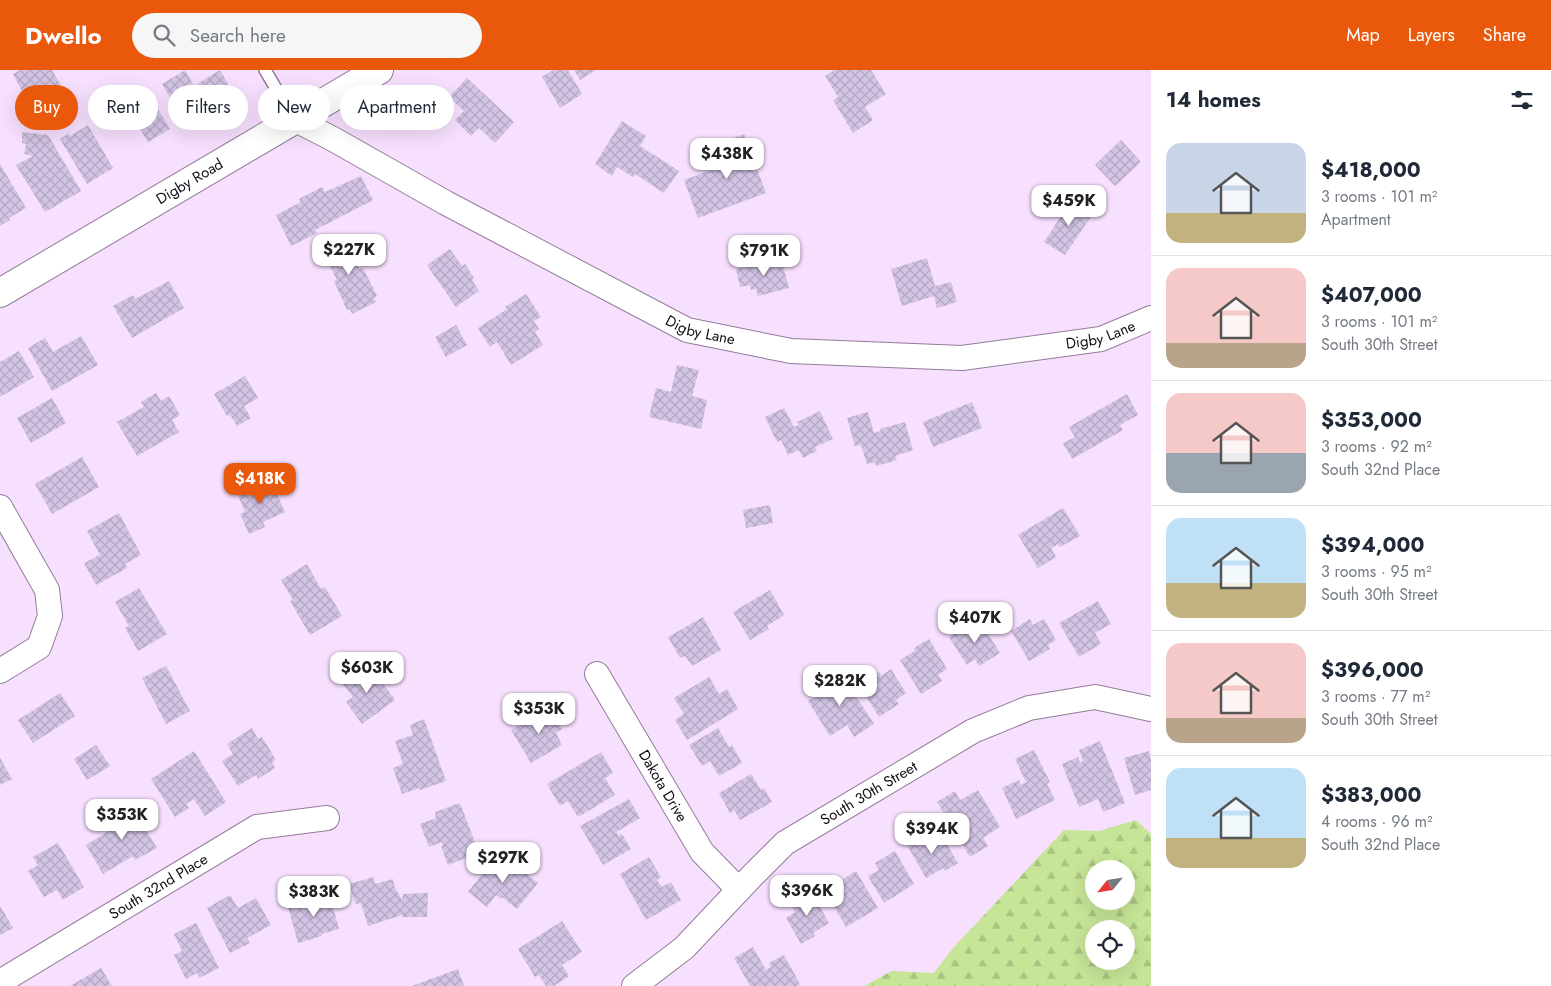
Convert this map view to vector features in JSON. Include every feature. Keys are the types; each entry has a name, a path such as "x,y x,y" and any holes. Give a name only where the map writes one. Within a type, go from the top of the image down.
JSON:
{"street":[{"name":"Digby Road","path":"330,98 379,70"},
{"name":"Digby Road","path":"0,293 275,130"},
{"name":"Digby Lane","path":"316,130 446,203 687,330 791,351 962,358 1101,340 1151,318"},
{"path":"0,507 47,590 50,616 39,647 0,671"},
{"name":"Dakota Drive","path":"598,674 702,852 739,890"},
{"name":"South 30th Street","path":"634,986 684,948 785,843 973,732 1029,708 1095,697 1151,709"},
{"name":"South 32nd Place","path":"0,982 257,827 327,818"}],"lane":[{"path":"265,70 274,85"}],"green space":[{"path":"1136,820 1151,834 1151,986 864,986 892,971 934,973 953,948 1064,830 1099,831"}],"building":[{"path":"20,70 52,70 61,85 19,85 13,74"},
{"path":"185,70 193,85 168,85 168,94 162,84"},
{"path":"220,70 229,85 196,85"},
{"path":"553,70 568,70 582,94 560,108 542,77"},
{"path":"574,70 596,70 580,80"},
{"path":"834,70 871,70 886,94 865,107 873,120 853,133 833,100 838,97 825,76"},
{"path":"467,78 514,122 495,143 479,128 471,136 455,120 464,111 454,102 454,92"},
{"path":"158,109 168,126 168,130 148,142 141,130 158,130"},
{"path":"622,121 646,136 640,146 679,171 664,193 635,174 633,177 617,167 612,176 595,164"},
{"path":"88,125 88,130 91,130 113,168 87,184 60,139 69,133 70,136"},
{"path":"22,132 48,135 81,191 45,212 16,165 33,156 24,154 26,144 22,143"},
{"path":"744,134 766,193 698,218 684,180 725,165 717,144"},
{"path":"1121,140 1141,162 1115,186 1095,165"},
{"path":"0,164 26,208 0,226"},
{"path":"361,176 373,200 315,230 317,233 291,246 276,215 301,202 299,199 322,187 325,192"},
{"path":"1073,198 1094,212 1065,255 1044,242"},
{"path":"343,235 359,269 363,268 377,296 374,298 376,302 352,314 350,309 347,310 334,281 337,280 320,246"},
{"path":"450,249 462,266 465,264 474,278 472,280 479,291 456,307 427,265"},
{"path":"781,258 789,288 758,296 756,289 751,290 750,285 740,287 736,269"},
{"path":"927,258 935,286 951,282 957,302 937,308 934,296 902,306 891,269"},
{"path":"169,281 184,308 132,338 113,306 133,295 135,299"},
{"path":"526,294 541,317 534,321 539,329 535,332 543,345 511,365 497,342 490,347 478,328 507,309 505,307"},
{"path":"456,325 467,345 446,357 435,337"},
{"path":"81,336 98,365 52,391 28,348 45,338 53,352"},
{"path":"19,351 34,377 0,397 0,362"},
{"path":"677,365 699,370 692,396 707,400 701,429 649,417 656,388 671,392"},
{"path":"245,376 258,398 244,406 251,418 237,426 230,415 227,416 214,394"},
{"path":"156,393 161,401 169,396 180,415 172,420 179,432 137,456 117,422 144,407 141,402"},
{"path":"1127,394 1138,415 1120,425 1123,430 1072,459 1063,443 1075,437 1069,427"},
{"path":"52,398 66,423 31,443 17,418"},
{"path":"972,402 982,428 933,447 923,422"},
{"path":"784,408 794,427 799,425 797,422 820,411 833,439 815,447 817,451 803,458 799,450 788,455 781,440 777,442 765,417"},
{"path":"868,412 874,433 881,431 880,429 905,422 913,450 895,456 897,460 876,466 875,462 867,464 861,445 855,446 847,418"},
{"path":"82,457 99,487 52,514 35,484"},
{"path":"270,479 285,512 263,522 265,527 249,534 240,514 245,512 237,493"},
{"path":"770,505 773,523 746,528 743,510"},
{"path":"1063,508 1080,536 1060,547 1058,544 1051,548 1056,557 1038,568 1018,535"},
{"path":"119,513 141,555 125,564 127,568 96,585 84,563 100,555 87,531"},
{"path":"307,564 321,589 325,587 342,616 310,635 290,601 293,600 281,580"},
{"path":"139,588 167,634 138,651 125,628 129,626 115,602"},
{"path":"770,590 784,615 767,626 769,629 750,640 733,612"},
{"path":"1098,601 1111,624 1095,633 1101,644 1079,657 1059,623"},
{"path":"703,617 721,650 692,666 685,656 680,658 668,637"},
{"path":"979,619 1000,653 979,666 975,659 967,665 949,637"},
{"path":"1030,619 1033,625 1044,619 1056,640 1048,645 1050,649 1029,661 1011,631"},
{"path":"929,639 947,669 938,675 942,681 921,694 900,660 915,651 914,648"},
{"path":"369,664 395,700 362,724 346,702 353,697 342,683"},
{"path":"166,666 190,711 166,724 142,678"},
{"path":"891,669 906,693 896,700 899,704 879,717 859,685 879,672 881,676"},
{"path":"839,670 874,724 854,737 847,725 830,736 808,701 827,690 821,681"},
{"path":"709,677 719,694 727,689 738,709 687,740 675,720 684,714 674,698"},
{"path":"60,693 75,716 33,743 18,720"},
{"path":"549,708 562,729 556,733 562,745 531,763 511,730"},
{"path":"424,719 446,781 402,794 393,768 403,764 395,741 413,735 410,725"},
{"path":"252,728 258,739 262,737 276,760 272,762 275,768 258,779 256,775 238,786 222,761 233,754 227,744"},
{"path":"718,728 729,747 732,745 742,763 719,776 710,761 702,766 689,745"},
{"path":"1100,741 1125,803 1103,812 1098,799 1079,807 1062,764 1078,757 1080,763 1083,761 1079,750"},
{"path":"96,745 110,766 87,780 74,759"},
{"path":"1034,750 1050,782 1047,784 1055,800 1016,819 1002,788 1019,780 1021,785 1026,782 1015,759"},
{"path":"194,751 226,802 205,816 194,799 186,804 189,808 175,817 151,779"},
{"path":"1149,751 1151,760 1151,790 1135,795 1124,758"},
{"path":"601,752 613,773 605,778 615,795 578,817 568,801 560,806 547,784"},
{"path":"0,758 12,779 0,785"},
{"path":"751,774 761,790 764,788 772,802 740,820 734,810 730,813 719,793"},
{"path":"978,790 1000,827 983,838 988,846 970,857 937,802 955,791 960,800"},
{"path":"629,799 640,818 616,832 619,836 622,834 631,849 603,865 580,826"},
{"path":"460,803 479,853 448,865 441,846 443,845 442,842 429,847 420,824 436,818 435,812"},
{"path":"131,805 157,848 135,860 133,856 103,874 86,845 117,826 111,816"},
{"path":"927,833 932,842 942,836 958,863 945,871 943,868 926,878 907,845"},
{"path":"58,843 84,887 63,900 57,890 44,897 28,871 38,865 33,857"},
{"path":"895,851 914,884 884,903 868,876 879,870 875,863"},
{"path":"649,857 661,877 657,880 662,887 671,882 681,900 646,920 620,874"},
{"path":"507,858 538,883 517,909 502,897 501,899 496,895 487,907 468,892 494,859 502,864"},
{"path":"856,871 878,908 846,927 827,895 838,889 835,884"},
{"path":"374,877 375,884 393,879 395,889 402,900 403,894 428,893 427,917 403,917 402,915 368,926 361,903 356,904 349,884"},
{"path":"811,891 829,923 813,933 815,936 801,944 786,918 795,912 790,903"},
{"path":"329,892 339,929 298,943 288,907 308,902 306,898"},
{"path":"230,895 238,908 256,898 271,925 247,938 250,943 230,953 207,908"},
{"path":"0,906 13,928 0,935"},
{"path":"562,921 582,952 562,965 569,976 554,986 546,986 539,975 535,977 518,949"},
{"path":"196,923 219,968 199,978 197,973 186,979 174,955 182,951 174,934"},
{"path":"753,947 766,970 771,967 769,963 784,955 800,984 797,986 750,986 734,958"},
{"path":"101,968 112,986 70,986"},
{"path":"458,969 464,986 412,986"}]}
